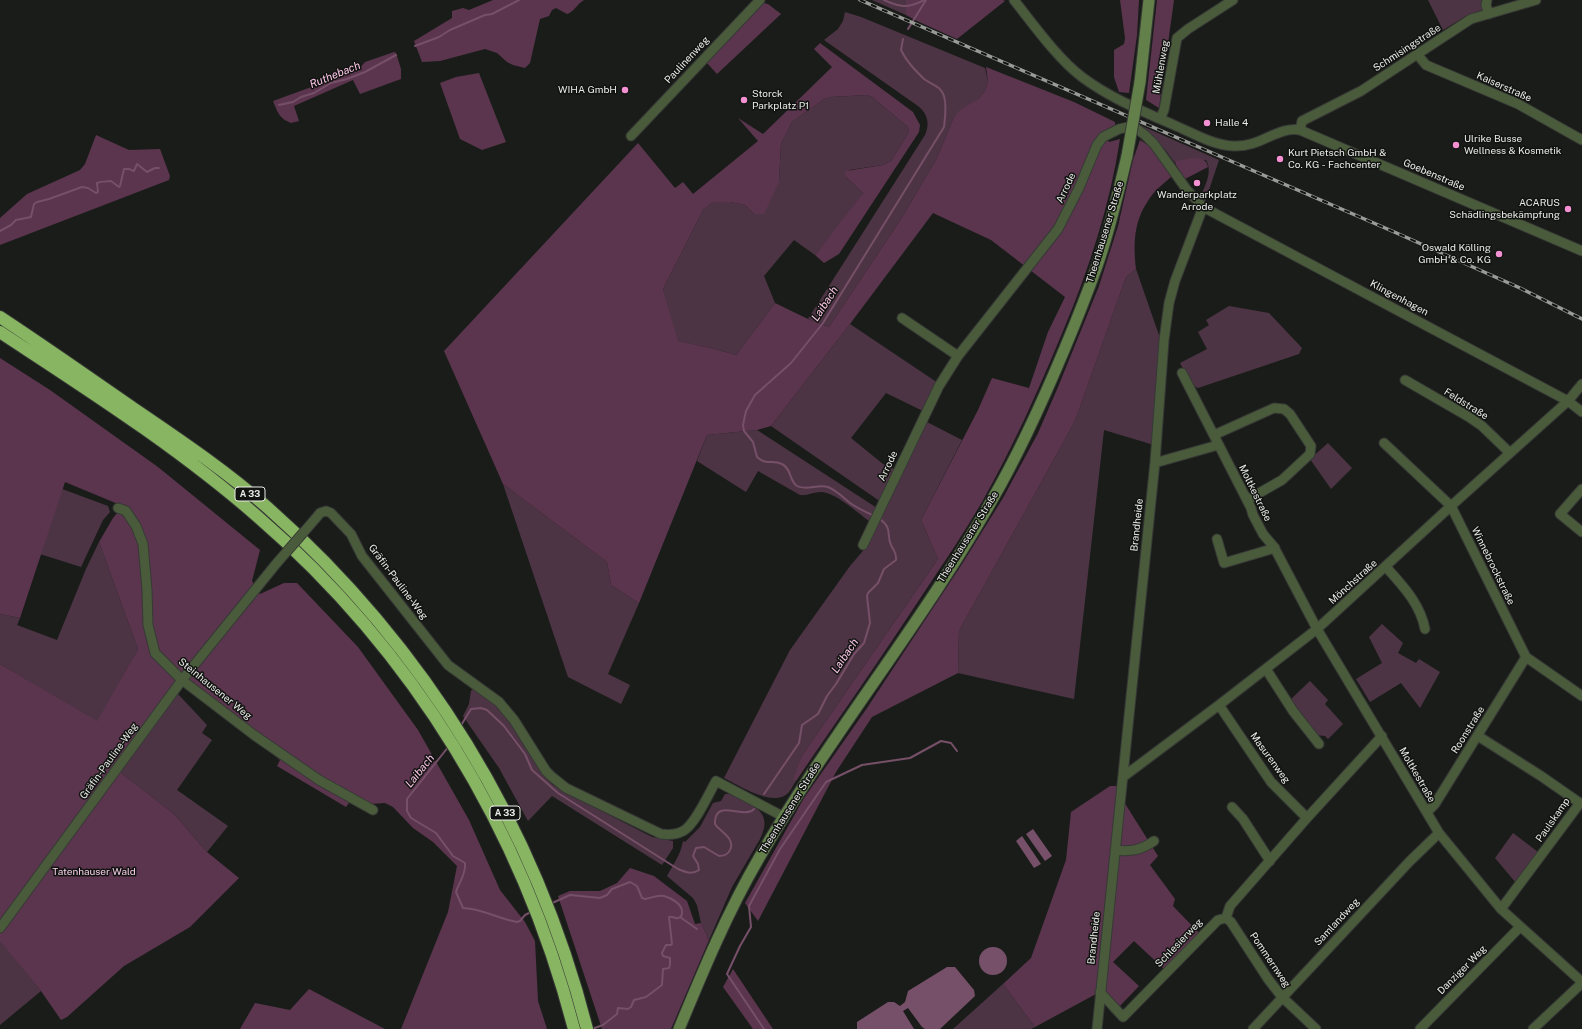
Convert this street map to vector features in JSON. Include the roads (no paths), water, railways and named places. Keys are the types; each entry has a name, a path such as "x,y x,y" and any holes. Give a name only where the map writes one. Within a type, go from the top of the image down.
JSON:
{"highway":[{"name":"A 33","path":"0,317 163,428 225,473 268,508 314,551 360,599 408,657 453,721 489,782 521,842 553,918 585,1023"},
{"name":"A 33","path":"0,332 159,440 218,484 258,517 308,563 377,638 408,679 446,734 475,781 496,821 532,899 558,970 573,1025"}],"main road":[{"name":"Theenhausener Straße","path":"678,1029 712,950 758,859 836,737 956,560 1004,477 1049,387 1098,265 1115,205 1127,156 1140,82 1149,0"}],"street":[{"name":"Paulinenweg","path":"631,136 760,0"},
{"path":"1014,0 1053,47 1081,77 1111,97 1221,145 1238,147 1252,145 1286,130 1300,130"},
{"name":"Mühlenweg","path":"1160,119 1164,110 1177,38 1188,29 1233,0"},
{"path":"1486,0 1489,14"},
{"name":"Schmisingstraße","path":"1300,130 1302,121 1361,91 1471,19 1536,0"},
{"name":"Kaiserstraße","path":"1417,54 1426,65 1518,104 1582,140"},
{"name":"Arrode","path":"863,545 939,386 958,356 1058,229 1079,188 1096,145 1103,137 1111,132 1128,127 1137,129 1154,144 1188,190 1203,207"},
{"name":"Goebenstraße","path":"1300,130 1582,251"},
{"name":"Klingenhagen","path":"1203,207 1568,401 1582,412"},
{"name":"Brandheide","path":"1097,1029 1155,462 1164,340 1169,303 1175,281 1203,207"},
{"path":"902,318 958,356"},
{"name":"Moltkestraße","path":"1182,373 1263,534 1275,548 1317,629 1439,833 1501,909 1582,982"},
{"name":"Feldstraße","path":"1405,380 1476,422 1510,453"},
{"name":"Mönchstraße","path":"1123,777 1219,706 1317,629 1568,401 1582,384"},
{"path":"1214,435 1267,410 1279,408 1284,409 1290,414 1311,446 1310,454 1282,480 1247,500"},
{"name":"Winnebrockstraße","path":"1384,443 1451,506 1526,658 1582,696"},
{"path":"1155,462 1218,445"},
{"path":"1582,489 1560,514 1582,532"},
{"name":"Steinhausener Weg","path":"118,508 126,511 136,526 143,544 148,625 155,653 182,680 254,735 319,780 373,810"},
{"name":"Gräfin-Pauline-Weg","path":"0,928 182,680 276,564 320,513 326,512 331,513 351,534 362,556 448,665 499,702 514,720 546,771 566,788 661,834 678,834 687,828 699,812 716,781 784,817"},
{"path":"1217,539 1224,563 1275,548"},
{"path":"1386,567 1409,593 1423,616 1425,628"},
{"name":"Roonstraße","path":"1427,812 1435,804 1526,658"},
{"path":"1266,669 1293,711 1319,744"},
{"name":"Masurenweg","path":"1219,706 1271,782 1307,818"},
{"path":"1226,918 1230,906 1307,818 1382,736"},
{"name":"Paulskamp","path":"1478,736 1580,803 1501,909"},
{"path":"1232,807 1243,819 1270,861"},
{"name":"Samlandweg","path":"1253,1029 1410,861 1439,833"},
{"path":"1115,850 1128,852 1138,850 1154,841"},
{"name":"Pommernweg","path":"1226,918 1231,922 1282,998 1316,1029"},
{"name":"Schlesierweg","path":"1100,992 1123,1017 1218,920 1226,918"},
{"name":"Danziger Weg","path":"1420,1029 1520,927"},
{"path":"1533,1029 1582,982"}],"waterway":[{"name":"Ruthebach","path":"415,46 439,37 450,30 485,15 492,14 519,0"},
{"name":"Ruthebach","path":"884,0 904,6 913,5 924,0"},
{"name":"Laibach","path":"908,29 926,0"},
{"name":"Laibach","path":"872,515 853,505 831,488 824,486 804,488 794,484 785,466 775,462 767,462 757,457 753,442 744,431 743,425 746,411 755,395 791,363 823,323 944,127 946,108 943,93 941,90 924,79 908,62 901,50 903,39"},
{"name":"Ruthebach","path":"279,105 293,102 301,97 314,93 331,83 365,72 396,55"},
{"name":"Ruthebach","path":"0,231 11,225 16,220 31,217 34,204 37,202 82,187 88,188 96,193 98,192 97,183 100,182 111,181 119,187 124,169 134,171 137,164 147,172 155,168 159,168"},
{"name":"Laibach","path":"764,794 799,743 802,725 818,714 827,696 854,654 864,643 870,623 868,593 878,583 884,569 896,560 896,554 891,545 888,529 880,519"},
{"name":"Laibach","path":"460,727 471,709 481,708 487,710 504,726 525,754 532,770 558,793 678,869 686,872 691,873 699,870 698,864 693,856 696,848 704,847 719,856 726,855 729,852 731,842 715,824 716,816 719,812 724,810 749,812 754,809"},
{"path":"764,1029 727,974 751,927 749,906 780,849 826,782 862,765 910,758 941,741 951,743 957,751"},
{"name":"Laibach","path":"449,746 407,799 407,811 411,818 436,833 453,856 465,863 463,875 456,892 463,908 469,908 517,922 531,912"},
{"name":"Laibach","path":"550,904 570,895 600,898 607,895 612,889 630,882 637,886 642,898 645,899 656,896 664,896 670,898 681,907 681,917 669,917 672,944 666,945 662,953 663,956 670,958 670,965 669,968 663,969 662,985 646,997 634,1000 631,1007 628,1009 618,1008 617,1014 603,1025 592,1029"},
{"path":"680,917 697,929"}],"railway":[{"path":"860,0 1392,231 1520,288 1582,319"}],"place":[{"name":"WIHA GmbH","path":"625,90"},
{"name":"Storck Parkplatz P1","path":"744,100"},
{"name":"Halle 4","path":"1207,123"},
{"name":"Ulrike Busse Wellness & Kosmetik","path":"1456,145"},
{"name":"Kurt Pietsch GmbH & Co. KG - Fachcenter","path":"1280,159"},
{"name":"Wanderparkplatz Arrode","path":"1197,183"},
{"name":"ACARUS Schädlingsbekämpfung","path":"1568,209"},
{"name":"Oswald Kölling GmbH & Co. KG","path":"1499,254"}],"park label":[{"name":"Tatenhauser Wald","path":"94,872"}]}
